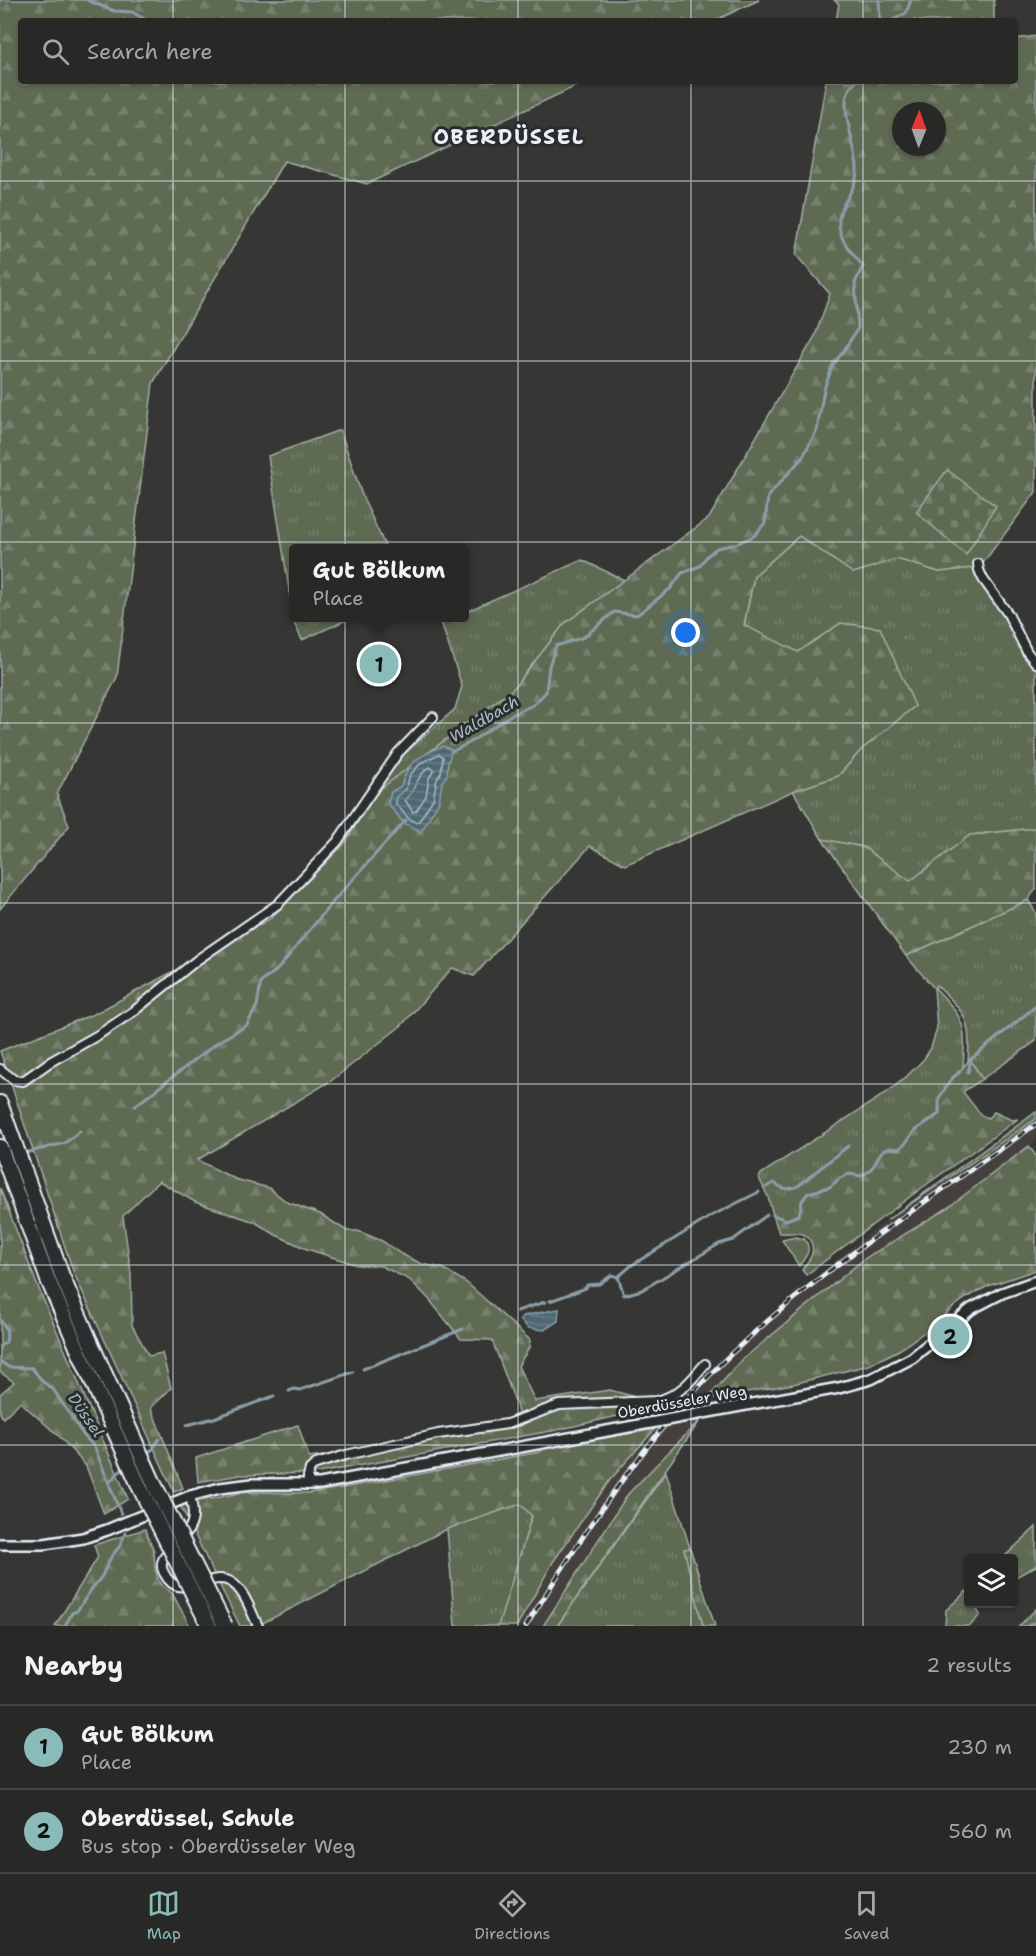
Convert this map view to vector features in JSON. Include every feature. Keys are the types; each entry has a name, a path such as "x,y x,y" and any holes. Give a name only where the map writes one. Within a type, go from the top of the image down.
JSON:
{"highway":[{"path":"0,1103 62,1276 155,1486 225,1626"},
{"path":"0,1147 48,1280 77,1347 141,1490 209,1626"}],"street":[{"path":"978,564 983,579 1008,614 1036,663"},
{"path":"0,1069 14,1080 23,1081 50,1062 117,1023 197,960 278,904 337,842 398,753 433,717"},
{"name":"Oberdüsseler Weg","path":"0,1545 44,1544 83,1538 190,1496 220,1488 252,1484 308,1485 343,1480 839,1388 871,1379 912,1358 978,1305 1002,1293 1036,1281"},
{"name":"Oberdüsseler Weg","path":"308,1485 310,1469 316,1464 346,1455 432,1435 507,1424 559,1405 657,1401 670,1397 686,1387 705,1364"},
{"path":"190,1496 193,1522 190,1531 163,1558 162,1569 169,1582 179,1587 217,1580 226,1580 233,1584 245,1599 258,1626"}],"shaded area":[{"path":"1036,1119 1036,1141 946,1209 864,1259 743,1359 707,1399 677,1405 725,1354 853,1246"},
{"path":"701,1419 628,1494 543,1626 517,1626 553,1562 610,1480 655,1429"}],"green space":[{"path":"0,0 759,0 720,18 18,18 18,84 581,84 367,184 284,161 153,383 117,677 57,794 69,826 0,909"},
{"path":"834,0 994,0 994,18 837,18 839,4"},
{"path":"1036,36 1036,492 980,567 939,572 897,559 853,573 799,536 754,576 744,625 798,652 841,623 880,628 915,706 861,750 838,776 793,791 625,865 590,846 474,976 452,968 402,1025 331,1081 197,1160 235,1179 269,1188 287,1202 320,1214 347,1231 358,1231 382,1241 401,1254 422,1264 442,1268 467,1283 530,1340 529,1348 518,1366 535,1401 610,1390 665,1405 557,1430 318,1473 241,1475 198,1482 196,1458 298,1425 309,1458 521,1426 516,1404 492,1340 461,1339 428,1298 410,1280 381,1266 357,1265 307,1249 276,1235 255,1222 195,1202 159,1181 123,1216 131,1274 132,1325 149,1356 162,1353 171,1388 151,1408 183,1488 174,1492 73,1271 0,1051 96,1013 270,919 345,843 375,793 514,688 564,624 709,518 815,336 830,294 796,255 825,84 1018,84 1018,39"},
{"path":"340,430 363,498 384,544 289,544 289,590 268,456"},
{"path":"947,470 996,506 966,555 916,512"},
{"path":"799,536 853,573 897,559 939,572 980,567 1036,659 1036,828 970,835 910,882 863,847 822,839 793,791 838,776 861,750 915,706 841,623 798,652 744,626 754,576"},
{"path":"582,560 624,580 564,624 514,688 375,793 371,783 455,709 462,686 441,622 469,622 469,610"},
{"path":"295,622 342,622 302,640"},
{"path":"1036,828 1036,889 1028,900 906,956 822,839 863,847 910,881 970,835"},
{"path":"1028,900 1036,913 1036,1041 982,1079 970,1059 968,1061 968,1036 964,1018 954,1003 936,985 935,988 958,1016 964,1032 963,1068 952,1078 945,1089 939,1114 914,1131 899,1149 890,1147 870,1170 861,1176 840,1178 830,1187 821,1188 799,1215 786,1220 773,1215 759,1178 761,1174 886,1093 924,1059 931,1048 937,1028 934,988 906,956"},
{"path":"970,1059 982,1079 963,1092 981,1115 988,1118 994,1112 1012,1120 1018,1119 806,1275 802,1270 812,1254 811,1242 802,1234 779,1233 773,1215 786,1220 799,1215 802,1201 808,1193 830,1187 849,1174 861,1176 870,1170 883,1151 892,1148 900,1149 914,1131 939,1114 941,1095"},
{"path":"1036,1112 1036,1119 887,1220"},
{"path":"1029,1146 1036,1156 1036,1270 988,1286 966,1298 933,1326 899,1350 869,1365 793,1384 707,1399 743,1359 864,1259 946,1209"},
{"path":"0,1188 36,1282 128,1499 104,1514 86,1466 60,1437 20,1402 3,1418 0,1413 0,1394 14,1382 0,1372"},
{"path":"796,1237 804,1239 808,1246 806,1256 799,1266 782,1240"},
{"path":"701,1419 557,1626 543,1626 628,1494"},
{"path":"655,1429 610,1480 553,1562 517,1626 498,1626 532,1516 520,1504 447,1529 259,1625 252,1603 245,1591 234,1581 226,1578 244,1600 255,1626 240,1626 180,1505 246,1492 309,1493 348,1487"},
{"path":"666,1472 690,1548 685,1550 703,1626 557,1626"},
{"path":"520,1504 532,1515 498,1626 455,1626 447,1529"},
{"path":"1036,1527 1036,1566 1018,1576 1018,1554 1007,1554"},
{"path":"145,1529 154,1551 155,1569 160,1584 172,1593 190,1626 55,1626 98,1557 94,1545"},
{"path":"690,1548 715,1626 703,1626 684,1549"},
{"path":"964,1594 964,1608 976,1608 980,1615 970,1626 945,1626 946,1610"},
{"path":"1036,1609 1036,1626 1019,1626"}],"water":[{"path":"443,746 452,750 447,775 442,782 439,801 421,832 404,823 388,804 391,792 401,786 407,770 416,760"},
{"path":"559,1309 558,1321 544,1330 528,1328 520,1320 523,1316"}],"waterway":[{"path":"87,0 114,11 132,12 143,18"},
{"name":"Waldbach","path":"879,0 880,18"},
{"name":"Waldbach","path":"897,18 906,13 911,0"},
{"name":"Waldbach","path":"451,752 511,715 533,705 546,692 549,666 556,646 584,637 614,612 637,615 670,589 682,573 700,566 717,548 736,544 754,536 765,523 768,496 802,458 817,430 824,389 833,365 858,328 855,283 863,266 846,244 839,225 840,213 852,190 857,170 846,109 848,92 854,84"},
{"name":"Waldbach","path":"135,1106 218,1042 247,1025 257,1006 261,982 277,970 331,904 406,820"},
{"path":"968,1072 971,1059 1036,1006"},
{"path":"773,1215 786,1220 799,1215 802,1201 808,1193 830,1187 849,1174 861,1176 870,1170 883,1151 892,1148 899,1149 914,1131 939,1114 939,1098 952,1078 960,1072"},
{"name":"Waldbach","path":"21,1154 65,1143 80,1131"},
{"path":"766,1187 774,1183 786,1189 798,1186 848,1146"},
{"path":"618,1277 632,1265 713,1215 759,1192"},
{"path":"618,1277 624,1295 642,1290 719,1244 733,1240 767,1215"},
{"path":"550,1301 586,1288 587,1285 599,1284 612,1275 618,1277"},
{"path":"517,1311 545,1302"},
{"name":"Düssel","path":"0,1320 6,1328 7,1336 6,1342 0,1346"},
{"path":"363,1369 463,1329"},
{"name":"Düssel","path":"0,1361 8,1367 32,1368 43,1382 53,1389 84,1436 94,1446 121,1514"},
{"path":"289,1391 300,1390 353,1372"},
{"path":"187,1425 214,1418 274,1396"},
{"path":"144,1455 153,1449 159,1439"},
{"path":"109,1483 126,1467"},
{"name":"Düssel","path":"65,1626 72,1613 77,1611 102,1576 125,1533"},
{"path":"1027,1626 1036,1622"}],"railway":[{"path":"526,1626 595,1518 645,1449 672,1416 731,1354 803,1291 841,1262 1036,1124"}],"place":[{"name":"Gut Bölkum","path":"379,664"},
{"name":"Oberdüssel, Schule","path":"950,1336"}],"district":[{"name":"OBERDÜSSEL","path":"509,137"}]}
